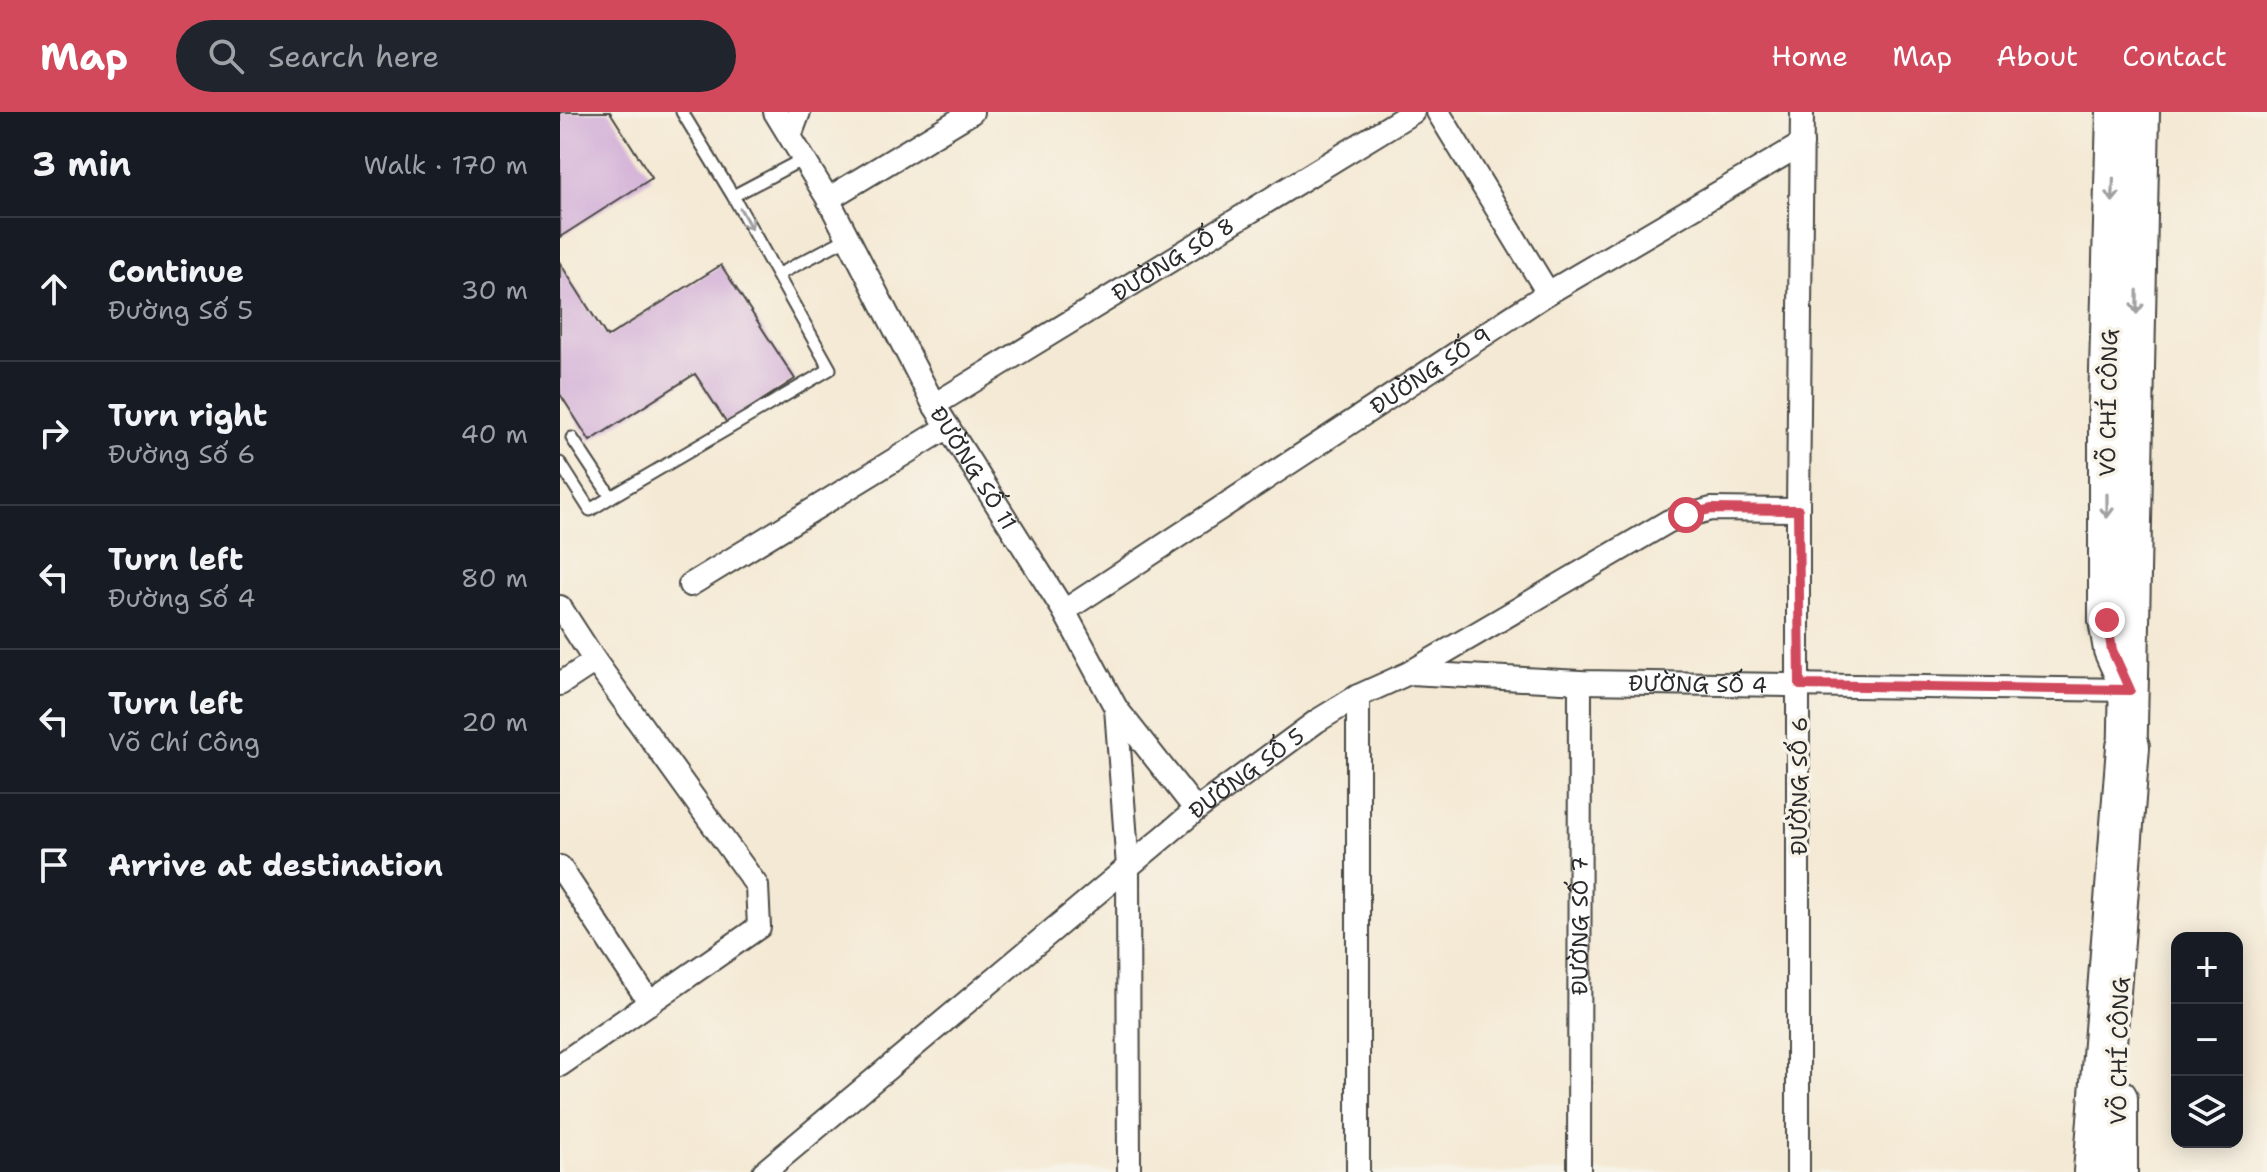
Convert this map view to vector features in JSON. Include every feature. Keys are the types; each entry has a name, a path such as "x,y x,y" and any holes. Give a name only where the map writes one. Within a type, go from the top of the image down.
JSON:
{"highway":[{"name":"VÕ CHÍ CÔNG","path":"2118,1172 2119,993 2130,690 2140,112"},
{"path":"2095,1172 2128,747"}],"main road":[{"name":"VÕ CHÍ CÔNG","path":"2115,112 2107,408 2107,620 2112,650 2130,690"}],"street":[{"name":"ĐƯỜNG SỐ 11","path":"775,112 828,199 934,405 1064,611 1116,708 1196,810"},
{"path":"790,136 799,112"},
{"path":"828,199 972,112"},
{"name":"ĐƯỜNG SỐ 8","path":"934,405 1413,112"},
{"path":"1438,112 1548,293"},
{"name":"ĐƯỜNG SỐ 6","path":"1798,1172 1798,510 1802,112"},
{"name":"ĐƯỜNG SỐ 9","path":"1064,611 1548,293 1802,144"},
{"path":"690,585 948,427"},
{"name":"ĐƯỜNG SỐ 5","path":"764,1172 1196,810 1317,721 1358,696 1409,673 1669,521 1711,509 1798,510"},
{"path":"560,607 595,661 757,886 759,927 560,1065"},
{"path":"560,684 595,661"},
{"name":"ĐƯỜNG SỐ 4","path":"1409,673 1580,682 2130,690"},
{"name":"ĐƯỜNG SỐ 7","path":"1579,1172 1580,682"},
{"path":"1358,696 1358,1172"},
{"path":"1116,708 1128,867 1128,1171"},
{"path":"560,867 650,1003"}],"lane":[{"path":"560,463 590,510 830,369 682,112"},
{"path":"733,196 803,159"},
{"path":"777,275 848,238"},
{"path":"572,438 611,497"}],"building":[{"path":"560,112 610,112 652,178 560,237"},
{"path":"560,263 607,337 721,265 795,379 727,423 695,374 590,441 560,394"}],"route":[{"path":"1686,515 1711,509 1798,510 1800,685 2130,690 2112,650 2107,620"}]}
